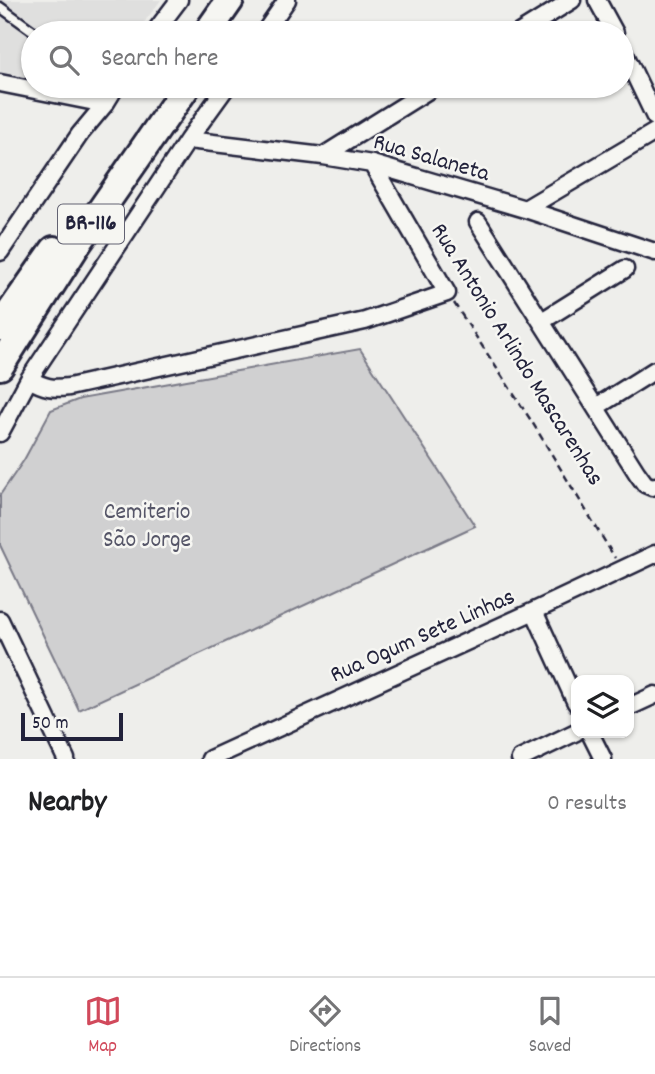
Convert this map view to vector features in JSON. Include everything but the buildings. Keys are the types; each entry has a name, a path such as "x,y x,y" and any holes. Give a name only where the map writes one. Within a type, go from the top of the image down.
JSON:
{"highway":[{"path":"215,21 230,0"},
{"path":"232,21 247,0"},
{"name":"BR-116","path":"0,327 161,98"},
{"name":"BR-116","path":"0,366 76,246 179,98"}],"street":[{"path":"163,21 178,0"},
{"path":"272,21 287,0"},
{"path":"538,21 572,0"},
{"path":"597,0 608,21"},
{"path":"634,73 655,117"},
{"path":"0,83 21,87"},
{"path":"75,98 105,104"},
{"path":"0,253 80,134 109,98"},
{"path":"0,433 29,379 218,98"},
{"path":"323,156 416,98"},
{"path":"525,209 655,132"},
{"name":"Rua Salaneta","path":"188,140 372,164 525,209 655,252"},
{"name":"Rua Antonio Arlindo Mascarenhas","path":"372,164 447,293"},
{"name":"Rua Antonio Arlindo Mascarenhas","path":"478,222 637,473 645,484 655,486"},
{"path":"542,321 625,269"},
{"path":"29,379 52,389 69,387 365,321 447,293"},
{"path":"596,407 655,370"},
{"name":"Rua Ogum Sete Linhas","path":"209,759 655,554"},
{"path":"534,611 571,692"},
{"path":"0,620 65,759"},
{"path":"634,705 655,695"},
{"path":"520,759 571,734"},
{"path":"592,738 603,759"}],"lane":[{"path":"0,7 21,22"}],"path":[{"name":"Rua Antonio Arlindo Mascarenhas","path":"447,293 531,422 622,570"}],"shaded area":[{"path":"0,0 161,0 145,21 21,21 21,76 0,72"}],"green space":[{"name":"Cemiterio São Jorge","path":"360,349 475,526 79,710 0,545 0,495 24,460 51,410 80,399"}]}
